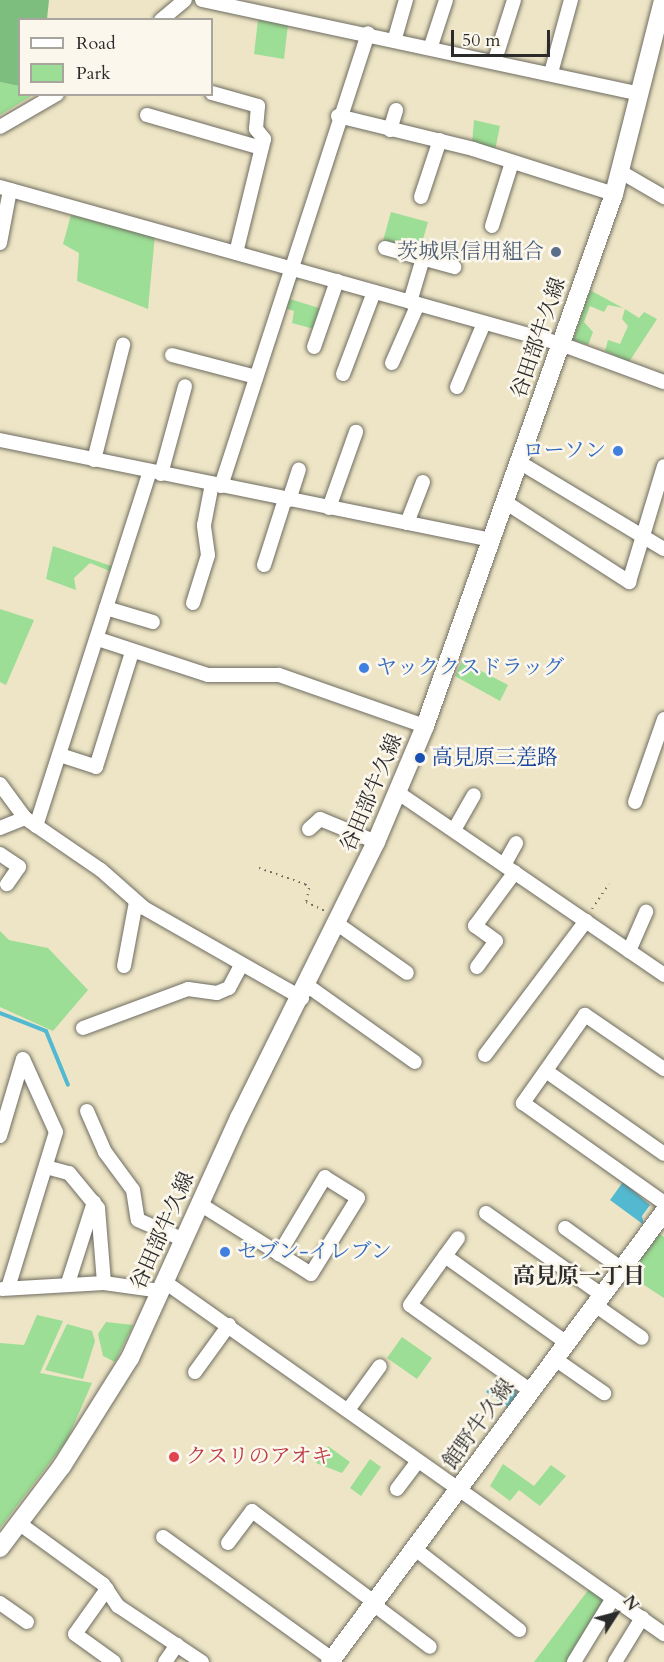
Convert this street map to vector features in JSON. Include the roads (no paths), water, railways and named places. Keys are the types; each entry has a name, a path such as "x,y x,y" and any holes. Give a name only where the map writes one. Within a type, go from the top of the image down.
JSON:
{"main road":[{"name":"谷田部牛久線","path":"0,1548 20,1524 96,1416 163,1286 200,1204 340,922 376,842 425,726 614,194 640,94 657,54 663,0"},
{"name":"館野牛久線","path":"331,1660 664,1212"}],"street":[{"path":"163,18 185,0"},
{"path":"202,0 395,38 640,94"},
{"path":"395,38 406,0"},
{"path":"431,46 446,0"},
{"path":"495,60 514,0"},
{"path":"550,73 571,0"},
{"path":"193,603 208,555 204,525 256,377 338,116 368,33"},
{"path":"213,93 258,106 261,148 236,253"},
{"path":"0,127 54,96"},
{"path":"390,130 396,110"},
{"path":"147,116 261,148"},
{"path":"338,116 440,140 614,194"},
{"path":"421,197 440,140"},
{"path":"492,226 512,162"},
{"path":"621,172 664,196"},
{"path":"0,243 5,188 561,344 664,382"},
{"path":"385,248 454,267"},
{"path":"392,363 414,303 423,258"},
{"path":"314,347 337,281"},
{"path":"343,374 374,292"},
{"path":"457,387 484,322"},
{"path":"94,460 123,345"},
{"path":"172,355 256,377"},
{"path":"30,822 60,755 106,608 185,386"},
{"path":"329,508 356,432"},
{"path":"0,440 492,540"},
{"path":"519,462 664,549"},
{"path":"505,502 629,582 664,466"},
{"path":"264,565 299,470"},
{"path":"407,523 423,482"},
{"path":"106,608 153,622"},
{"path":"98,639 208,675 279,675 425,726"},
{"path":"60,755 96,767 132,651"},
{"path":"635,802 664,719"},
{"path":"0,784 30,822 101,870 136,902 242,964 305,992 415,1062"},
{"path":"397,792 664,975"},
{"path":"454,830 474,795"},
{"path":"309,829 320,819 376,842"},
{"path":"0,828 30,822"},
{"path":"477,967 496,941 476,926 509,868 516,843"},
{"path":"0,854 19,867 7,884"},
{"path":"123,966 136,902"},
{"path":"629,951 646,912"},
{"path":"485,1055 585,920"},
{"path":"340,922 407,973"},
{"path":"82,1028 188,989 217,993 229,988 242,964"},
{"path":"664,1069 585,1015 523,1103 664,1203"},
{"path":"0,1136 23,1059 56,1132 4,1289 68,1283 163,1286 229,1325 664,1634"},
{"path":"546,1071 664,1154"},
{"path":"87,1111 105,1152 134,1190 138,1220 184,1240"},
{"path":"46,1167 69,1173 98,1208 104,1283"},
{"path":"200,1204 279,1254 311,1274 358,1198 325,1177 279,1254"},
{"path":"68,1283 93,1202"},
{"path":"486,1213 599,1300 642,1338"},
{"path":"565,1228 622,1269"},
{"path":"458,1238 410,1305 531,1391"},
{"path":"445,1256 567,1343"},
{"path":"195,1372 229,1325"},
{"path":"555,1359 604,1393"},
{"path":"348,1410 380,1366"},
{"path":"397,1489 418,1461"},
{"path":"228,1543 252,1511 430,1647"},
{"path":"20,1524 106,1589 118,1606 202,1662"},
{"path":"163,1537 331,1660"},
{"path":"415,1548 519,1630"},
{"path":"106,1589 75,1634 114,1662"},
{"path":"574,1662 613,1598"},
{"path":"0,1603 27,1622"},
{"path":"615,1662 642,1618"},
{"path":"165,1662 177,1645"}],"water":[{"path":"623,1182 650,1205 642,1216 644,1225 610,1200"},
{"path":"499,1376 516,1388 517,1398 509,1409 486,1392"}],"waterway":[{"path":"0,1013 46,1031 68,1085"}],"place":[{"name":"茨城県信用組合","path":"556,252"},
{"name":"ローソン","path":"618,451"},
{"name":"ヤッククスドラッグ","path":"364,668"},
{"name":"高見原三差路","path":"420,758"},
{"name":"セブン-イレブン","path":"225,1252"},
{"name":"クスリのアオキ","path":"174,1457"}],"district":[{"name":"高見原一丁目","path":"579,1277"}]}
